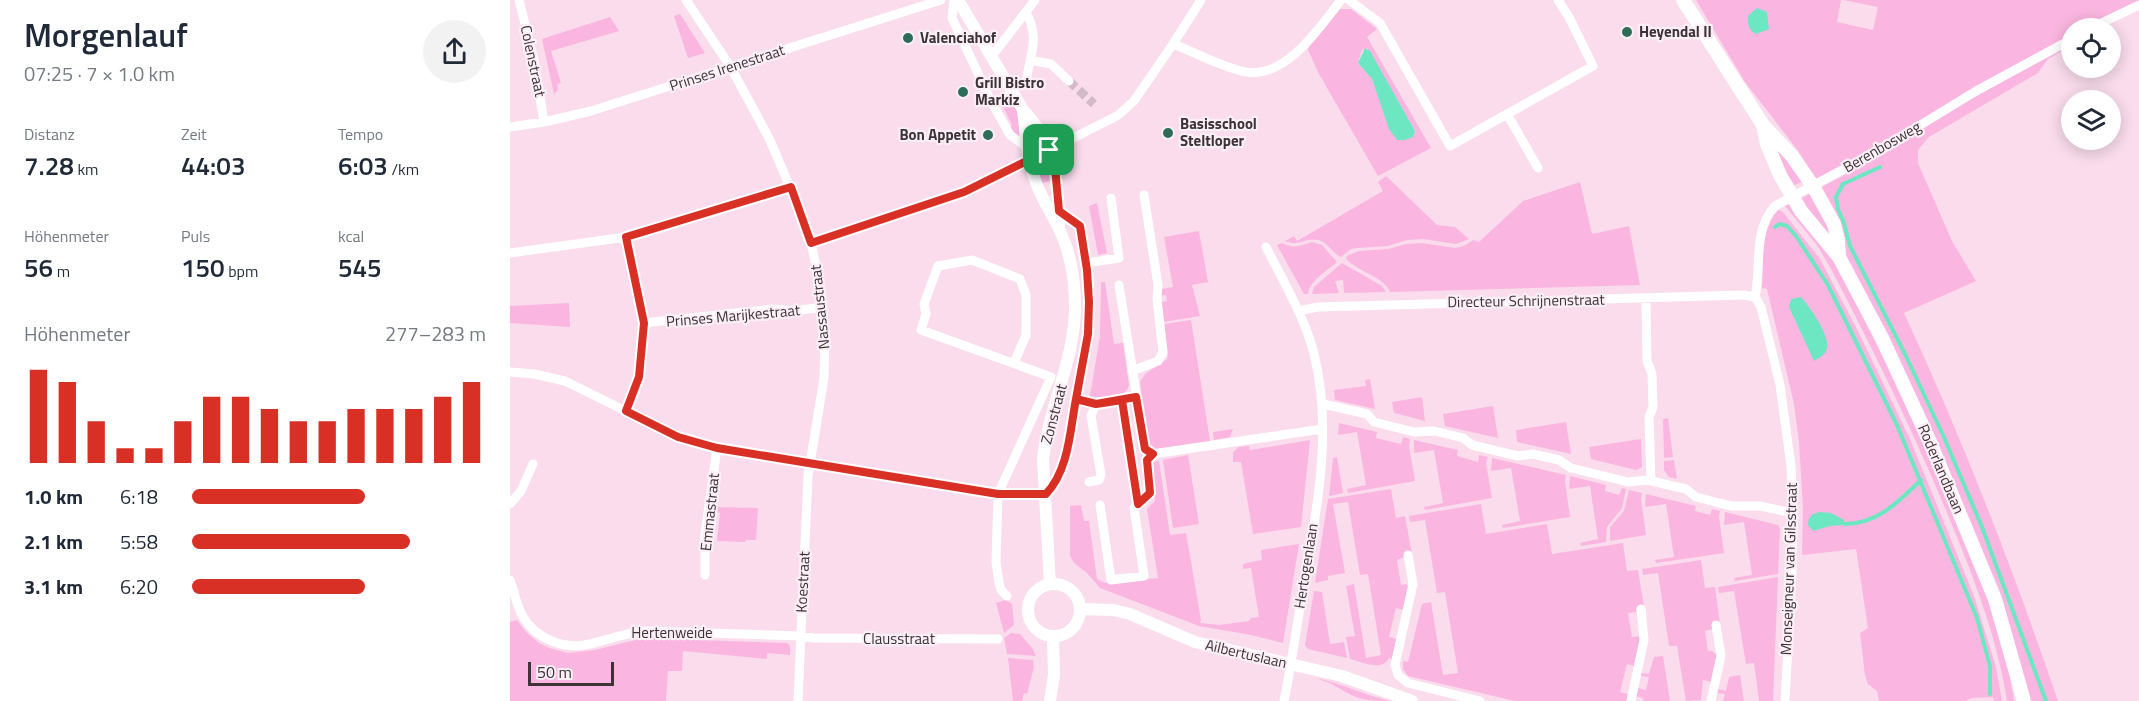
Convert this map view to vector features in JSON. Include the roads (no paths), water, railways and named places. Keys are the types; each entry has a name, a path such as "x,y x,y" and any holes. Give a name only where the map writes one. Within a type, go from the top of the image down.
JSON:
{"main road":[{"name":"Roderlandbaan","path":"1683,0 1763,125 1792,156 1813,186 1834,224 1839,257"},
{"name":"Roderlandbaan","path":"1763,125 1772,159 1801,211 1839,257 1882,338 1930,442 1995,599 2021,697"}],"street":[{"name":"Colenstraat","path":"519,0 540,91 544,122"},
{"name":"Nassaustraat","path":"686,0 730,66 769,138 791,187 811,243 820,284 825,346 824,378 810,464"},
{"name":"Prinses Irenestraat","path":"510,127 544,122 628,100 941,0"},
{"name":"Zonstraat","path":"956,0 1023,110 1034,121 1049,150 1056,175 1059,229"},
{"name":"Zonstraat","path":"956,0 952,18 991,101 1010,135 1028,153"},
{"path":"992,56 1035,0"},
{"path":"811,243 964,192 1028,153 1049,150 1117,116 1130,106 1202,0"},
{"path":"1173,44 1227,66 1248,72 1262,72 1292,56 1315,33 1341,0"},
{"path":"1349,0 1380,23 1450,146 1593,66 1558,0"},
{"path":"2112,18 2139,5"},
{"path":"1026,12 1035,36 1027,75"},
{"name":"Berenbosweg","path":"1755,297 1763,224 1775,206 1883,148 1976,91 2061,45"},
{"path":"1030,60 1051,64 1069,81"},
{"name":"Zonstraat","path":"1023,110 1028,153 1038,190 1059,229 1071,267 1075,305 1074,329 1067,363 1045,442 1043,460 1050,584"},
{"path":"1507,114 1538,168"},
{"path":"510,253 626,237 791,187"},
{"path":"1132,371 1158,361 1163,352 1157,299 1158,285 1144,195"},
{"path":"1086,263 1119,258 1112,198"},
{"name":"Zonstraat","path":"1046,494 1054,486 1064,463 1088,334 1089,302 1080,226 1059,211"},
{"path":"626,237 644,323 639,377 626,411"},
{"name":"Hertogenlaan","path":"1266,247 1298,311 1314,353 1323,405 1319,474 1311,541 1284,701"},
{"path":"972,260 1020,279 1026,295 1026,335 1014,363 921,330 926,314 924,304 938,266 972,260"},
{"path":"1119,285 1145,449 1153,454"},
{"name":"Directeur Schrijnenstraat","path":"1298,311 1330,307 1743,295 1755,297"},
{"name":"Monseigneur van Gilsstraat","path":"1755,297 1761,307 1782,395 1791,466 1793,513 1785,701"},
{"path":"1646,298 1647,361 1652,374 1653,407 1649,417 1651,481"},
{"name":"Prinses Marijkestraat","path":"644,323 773,309 794,311 823,307"},
{"name":"Zonstraat","path":"1007,596 1001,590 996,562 998,494 1051,377 1014,363"},
{"path":"510,372 534,374 565,381 678,437 717,448 998,494 1046,494"},
{"name":"Zonstraat","path":"1076,399 1096,404 1136,397"},
{"path":"1122,400 1138,504"},
{"path":"1089,482 1099,480 1101,475 1091,416 1096,404"},
{"path":"1323,405 1367,414 1374,422 1414,432 1434,431 1463,438 1472,445 1518,456 1533,454 1559,460 1570,468 1628,482 1651,481 1686,489 1696,497 1732,506 1760,506 1793,513"},
{"path":"1100,505 1111,580 1144,576 1134,508 1150,493 1147,460 1153,454 1322,429"},
{"name":"Emmastraat","path":"705,575 705,534 717,448"},
{"path":"510,504 521,491 533,464"},
{"name":"Koestraat","path":"798,701 810,464"},
{"path":"1408,555 1413,584 1395,665 1398,675 1408,683 1480,701"},
{"name":"Hertenweide","path":"510,580 519,608 530,626 545,638 563,645 588,645 629,632 645,631 800,636"},
{"path":"1050,584 1068,587 1079,601 1080,609 1076,626 1069,632 1053,637 1037,630 1028,616 1028,607 1035,591 1050,584"},
{"name":"Ailbertuslaan","path":"1080,609 1122,612 1142,618 1196,642 1342,676 1412,701"},
{"path":"1631,701 1644,640 1641,609"},
{"path":"1711,701 1721,656 1716,626"},
{"name":"Clausstraat","path":"800,636 998,639"},
{"path":"1050,701 1054,675 1053,637"}],"waterway":[{"path":"1880,167 1843,184 1836,197 1838,209 1850,246 1905,354 1982,527 2046,701"},
{"path":"1775,227 1780,224 1787,226 1828,285 1897,425 1977,618 1990,666 1990,694"},
{"path":"1845,524 1868,520 1887,510 1921,480"}],"tunnel":[{"path":"1069,81 1094,104"}],"place":[{"name":"Heyendal II","path":"1627,32"},
{"name":"Valenciahof","path":"908,38"},
{"name":"Grill Bistro Markiz","path":"963,92"},
{"name":"Basisschool Steltloper","path":"1168,133"},
{"name":"Bon Appetit","path":"988,135"}]}
